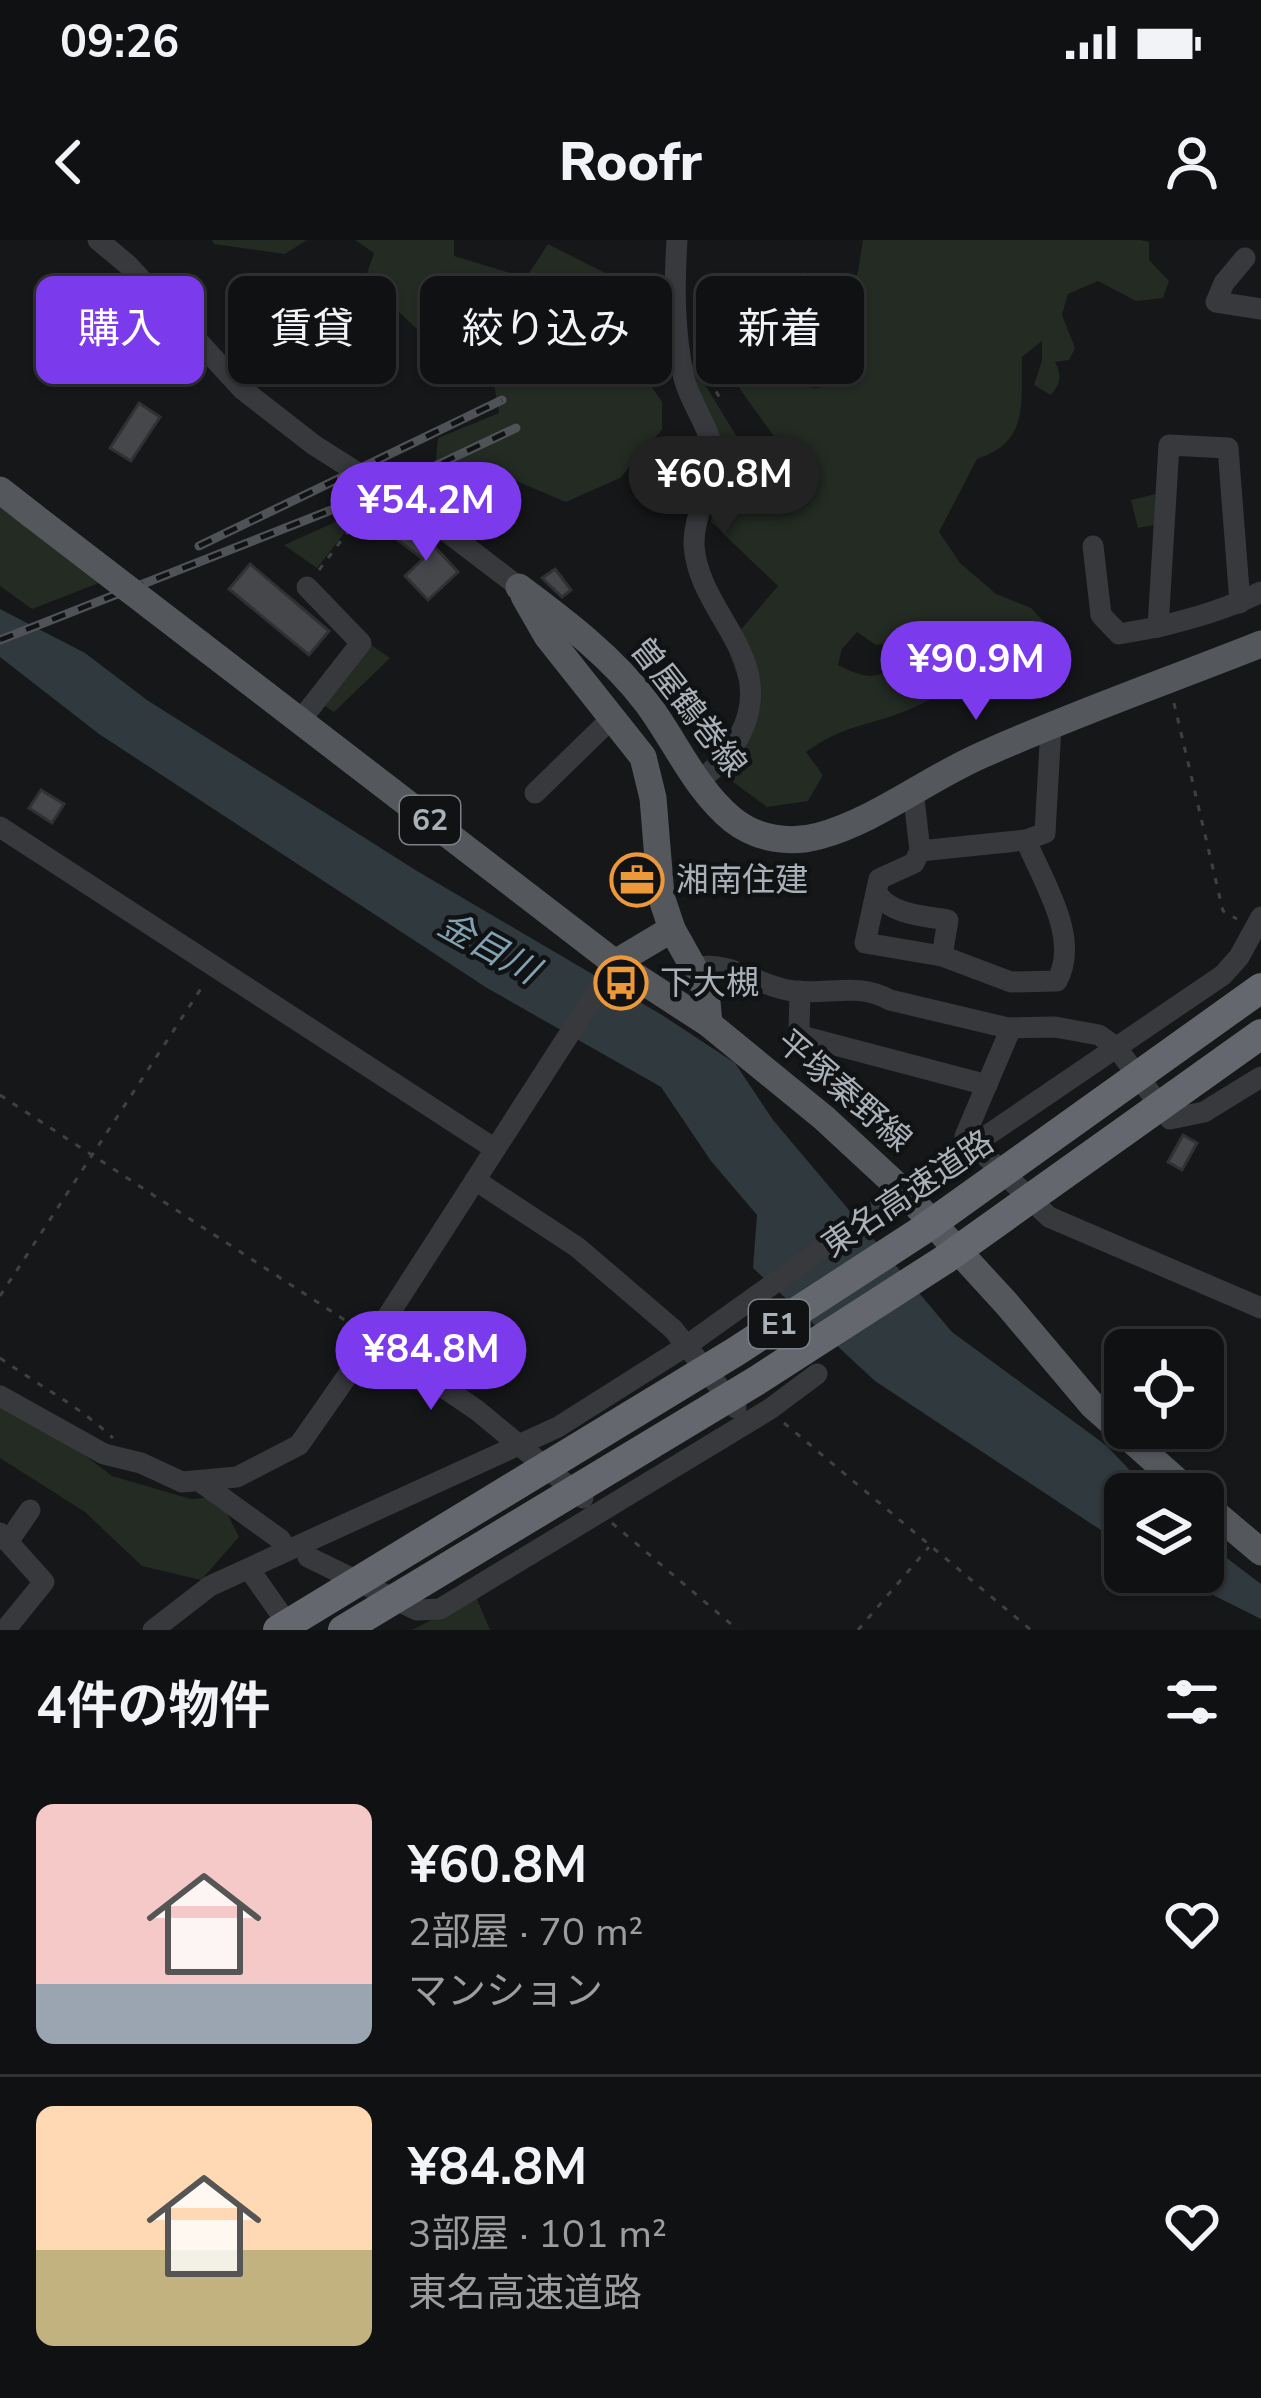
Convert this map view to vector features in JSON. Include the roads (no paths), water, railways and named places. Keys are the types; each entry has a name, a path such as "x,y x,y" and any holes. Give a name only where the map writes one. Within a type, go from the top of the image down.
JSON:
{"highway":[{"name":"東名高速道路","path":"278,1630 736,1352 903,1243 1261,988"},
{"name":"E1","path":"344,1630 756,1381 944,1260 1261,1034"}],"main road":[{"name":"平塚秦野線","path":"0,490 614,967 709,1024 824,1118 905,1193 1093,1406 1168,1473"},
{"name":"曽屋鶴巻線","path":"519,587 547,636 643,757 650,779 661,896 672,929 709,999 709,1024"},
{"name":"曽屋鶴巻線","path":"519,587 574,628 615,668 645,701 697,781 732,819 752,832 795,841 846,826 977,757 1261,644"},
{"path":"614,967 672,929"},
{"path":"1224,1521 1261,1552"}],"street":[{"path":"98,240 128,265 242,389 314,445 426,516 519,587"},
{"path":"677,240 673,302 685,380 713,451 712,479 697,518 694,546 700,572 750,667 752,700 738,740 697,781"},
{"path":"1245,258 1224,283 1216,302 1261,309"},
{"path":"1158,626 1169,445 1228,448 1240,603"},
{"path":"1093,545 1101,615 1119,634 1240,603 1261,592"},
{"path":"301,721 361,644 307,587"},
{"path":"535,793 613,717"},
{"path":"920,851 1025,840 1045,833 1051,726"},
{"path":"914,790 920,851 914,862 884,874 876,887 883,903 948,920 943,956"},
{"path":"0,826 495,1149"},
{"path":"878,895 865,943 943,956 1011,982 1057,981 1065,952 1063,926 1025,840"},
{"path":"153,1630 210,1586 558,1427 686,1346 1222,974 1258,923"},
{"path":"694,968 711,963 800,991 874,991 890,1000 1011,1028 1083,1030 1116,1047 1170,1119 1204,1112 1261,1077"},
{"path":"0,1396 104,1454 141,1463 182,1482 202,1483 253,1471 299,1445 614,967"},
{"path":"800,991 799,1030 805,1037 987,1085"},
{"path":"1011,1028 965,1136 1049,1217 1261,1308"},
{"path":"1236,1092 1261,1104"},
{"path":"475,1180 577,1247 673,1329 748,1422"},
{"path":"373,1339 521,1445 597,1510"},
{"path":"308,1557 417,1610 440,1609 770,1409 817,1374"},
{"path":"202,1483 280,1540"},
{"path":"5,1630 44,1582 4,1537 30,1510"},
{"path":"249,1569 292,1630"}],"water":[{"name":"金目川","path":"0,609 85,653 147,700 417,871 735,1063 773,1120 952,1332 1104,1444 1104,1449 1110,1449 1132,1473 1104,1473 1104,1532 875,1381 753,1268 757,1215 711,1161 661,1087 487,988 99,734 0,657"},
{"path":"1224,1556 1261,1584 1261,1619 1209,1593 1224,1593"}],"railway":[{"path":"199,546 502,400"},
{"path":"0,640 395,485 516,428"}],"place":[{"name":"湘南住建","path":"637,880"},
{"name":"下大槻","path":"621,983"}]}
